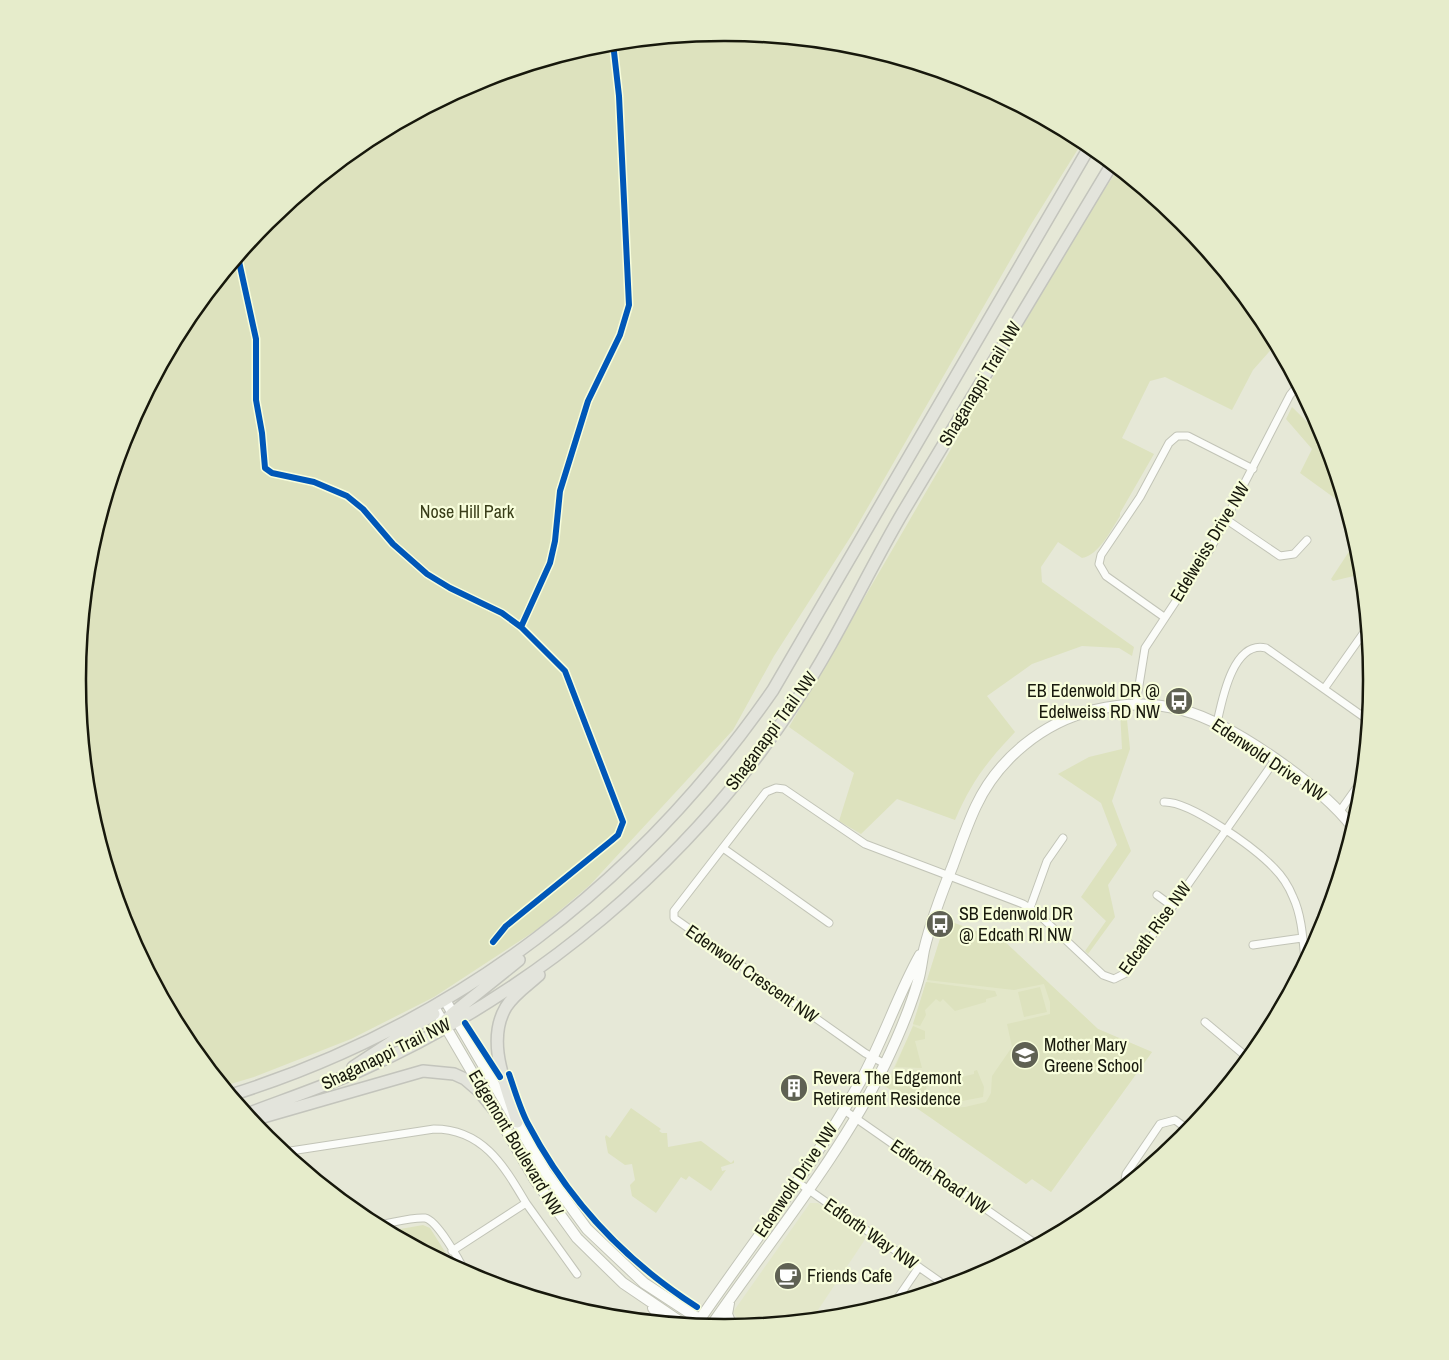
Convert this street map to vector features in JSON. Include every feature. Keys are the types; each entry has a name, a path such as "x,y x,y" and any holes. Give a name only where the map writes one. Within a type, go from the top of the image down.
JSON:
{"main road":[{"name":"Shaganappi Trail NW","path":"237,1093 273,1082 354,1048 436,1009 446,1000 539,938 585,900 678,811 738,739 778,682 1086,154"},
{"name":"Shaganappi Trail NW","path":"254,1111 359,1071 445,1026 455,1016 504,992 580,936 652,874 706,819 759,753 796,702 901,515 1108,170"},
{"path":"517,1122 498,1052 499,1020 518,992 577,944 580,936"},
{"path":"455,1016 530,951 539,938"},
{"path":"329,1082 436,1009"},
{"path":"259,1117 424,1070 446,1072 465,1079 479,1091 497,1113"}],"street":[{"name":"Edelweiss Drive NW","path":"1136,704 1145,648 1227,520 1294,391"},
{"path":"1164,617 1106,576 1099,564 1101,556 1140,497 1169,443 1177,436 1188,436 1253,469"},
{"path":"1227,520 1280,556 1294,554 1307,540"},
{"path":"1324,689 1362,635"},
{"path":"1217,723 1225,689 1232,672 1251,648 1266,648 1362,716"},
{"name":"Edenwold Drive NW","path":"716,1319 856,1118 885,1064 916,987 924,948 975,807 1002,766 1016,752 1038,735 1070,718 1107,707 1136,704 1178,709 1217,723 1275,760 1316,790 1340,811 1347,820"},
{"name":"Edcath Rise NW","path":"949,876 1013,899 1030,908 1103,975 1114,979 1126,973 1275,760"},
{"name":"Edenwold Crescent NW","path":"885,1064 873,1058 674,918 674,911 766,792 772,788 779,788 865,844 949,876"},
{"path":"1340,811 1353,793"},
{"path":"1164,802 1171,801 1190,808 1266,860 1282,878 1298,908 1303,949"},
{"path":"1030,908 1047,860 1063,838"},
{"path":"723,848 829,923"},
{"path":"1158,895 1172,906"},
{"path":"1253,944 1302,938"},
{"name":"Edenwold Drive NW","path":"701,1318 844,1110 873,1058 908,976 924,948"},
{"name":"Edgemont Boulevard NW","path":"446,1000 550,1179 587,1229 618,1261 644,1283 692,1317"},
{"name":"Edgemont Boulevard NW","path":"436,1009 535,1180 577,1238 609,1270 648,1301 671,1316"},
{"path":"1205,1022 1242,1053"},
{"name":"Edforth Road NW","path":"844,1110 1031,1240"},
{"path":"1126,1177 1160,1124 1174,1120 1182,1125"},
{"path":"293,1151 434,1130 454,1131 476,1139 489,1149 506,1170 526,1203 577,1274"},
{"name":"Edforth Way NW","path":"796,1181 939,1281"},
{"path":"452,1250 526,1203"},
{"path":"390,1223 426,1218 437,1226 458,1260"},
{"path":"901,1294 919,1267"},
{"path":"729,1319 727,1314 730,1300"},
{"path":"648,1301 658,1315"}],"shaded area":[{"name":"Mother Mary Greene School","path":"946,920 1004,941 1098,1029 1152,1052 1051,1192 1032,1179 1026,1184 885,1086 911,1031"},
{"path":"810,1203 818,1203 865,1237 817,1311 738,1318 733,1312"}],"green space":[{"name":"Nose Hill Park","path":"724,41 766,43 808,47 890,63 930,75 1007,107 1078,149 1030,226 853,533 774,656 733,730 590,885 538,929 434,997 351,1039 254,1077 230,1084 218,1069 193,1035 171,999 134,924 120,885 98,805 87,722 86,680 87,638 98,555 120,475 134,436 171,361 193,325 244,259 273,228 336,173 405,127 442,107 519,75 559,63 641,47"},
{"path":"1115,174 1176,228 1205,259 1256,325 1271,350 1253,370 1232,410 1165,377 1150,381 1122,438 1154,454 1120,516 1104,541 1088,556 1082,558 1058,542 1041,567 1042,582 1134,647 1132,656 1119,648 1082,646 1032,664 987,696 1015,732 980,773 967,794 955,820 897,799 861,834 839,821 854,773 789,727 1085,219"},
{"path":"1292,407 1310,426 1336,499 1300,473 1312,449 1286,419"},
{"path":"1350,550 1354,576 1333,581 1331,579"},
{"path":"1120,710 1126,710 1130,749 1112,801 1131,851 1108,885 1115,917 1088,954 1085,951 1106,921 1081,897 1117,845 1101,803 1058,774 1089,757 1122,749"},
{"name":"Mother Mary Greene School","path":"946,920 1004,941 1098,1029 1152,1052 1051,1192 1032,1179 1026,1184 885,1086 890,1076 925,1078 930,1080 925,1082 928,1095 935,1094 939,1102 947,1108 965,1107 986,1102 991,1093 992,1076 1012,1047 1007,1024 1050,1014 1050,1002 1044,984 1014,990 927,980"},
{"path":"926,982 995,991 997,996 986,999 986,1002 955,1011 943,999 940,1002 936,999 925,1010 926,1015 920,1026 913,1024"},
{"path":"1040,987 1047,1012 1024,1017 1018,992"},
{"path":"913,1026 925,1031 925,1039 915,1041 922,1068 895,1067"},
{"path":"977,1070 984,1087 983,1097 952,1103 943,1095 950,1093 946,1077 956,1074 957,1078 974,1074 974,1071"},
{"path":"631,1108 661,1129 659,1131 667,1133 668,1147 701,1141 731,1163 734,1160 734,1163 721,1167 722,1171 726,1170 711,1191 689,1176 686,1180 681,1177 656,1213 632,1196 630,1185 635,1180 632,1164 625,1165 608,1153 606,1135 610,1138"},
{"path":"423,1225 430,1228 447,1255 405,1233 399,1229"}],"cycle path":[{"path":"521,627 550,563 555,541 560,491 588,401 620,335 629,305 619,96 614,52"},
{"path":"240,264 256,339 256,400 262,433 265,468 272,473 314,482 347,496 363,509 393,544 427,574 450,588 502,613 521,627 565,671 623,822 618,835 506,926 493,942"},
{"path":"465,1023 500,1077"},
{"path":"509,1074 528,1124 561,1178 580,1203 622,1249 646,1270 697,1307"}],"place":[{"name":"EB Edenwold DR @ Edelweiss RD NW","path":"1179,701"},
{"name":"SB Edenwold DR @ Edcath RI NW","path":"940,924"},
{"name":"Mother Mary Greene School","path":"1025,1055"},
{"name":"Revera The Edgemont Retirement Residence","path":"794,1088"},
{"name":"Friends Cafe","path":"788,1276"}]}
